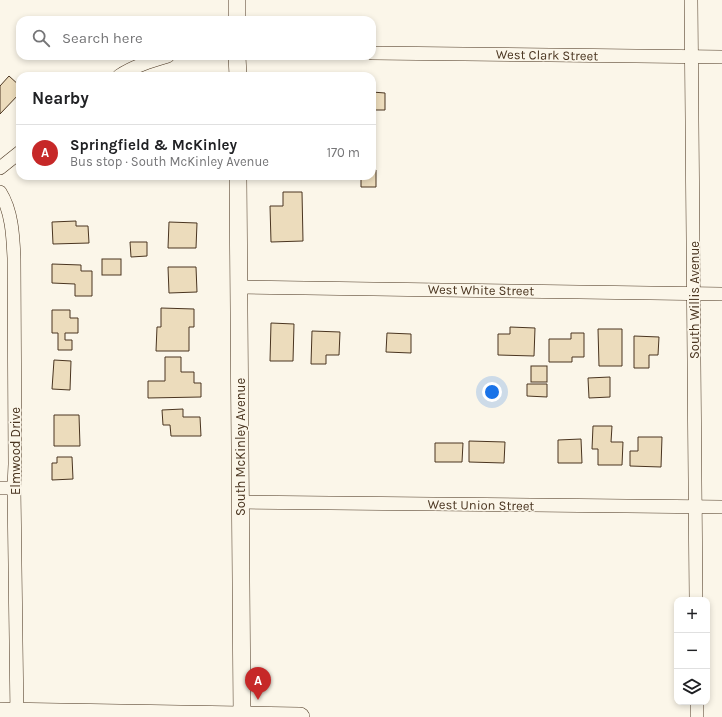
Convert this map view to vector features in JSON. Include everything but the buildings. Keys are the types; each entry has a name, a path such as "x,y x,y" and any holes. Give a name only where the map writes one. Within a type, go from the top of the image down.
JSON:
{"main road":[{"path":"11,714 300,717"}],"street":[{"path":"237,0 237,16"},
{"name":"South Willis Avenue","path":"691,0 696,597"},
{"name":"West Clark Street","path":"376,53 722,57"},
{"path":"124,72 153,60"},
{"path":"237,60 238,72"},
{"path":"0,168 16,155"},
{"name":"South McKinley Avenue","path":"238,180 242,717"},
{"name":"Elmwood Drive","path":"0,192 8,210 13,233 14,258 15,464 11,714"},
{"name":"West White Street","path":"239,287 722,294"},
{"path":"0,488 14,488"},
{"name":"West Union Street","path":"241,502 722,507"},
{"path":"697,705 697,717"}],"place":[{"name":"Springfield & McKinley","path":"258,700"}]}
